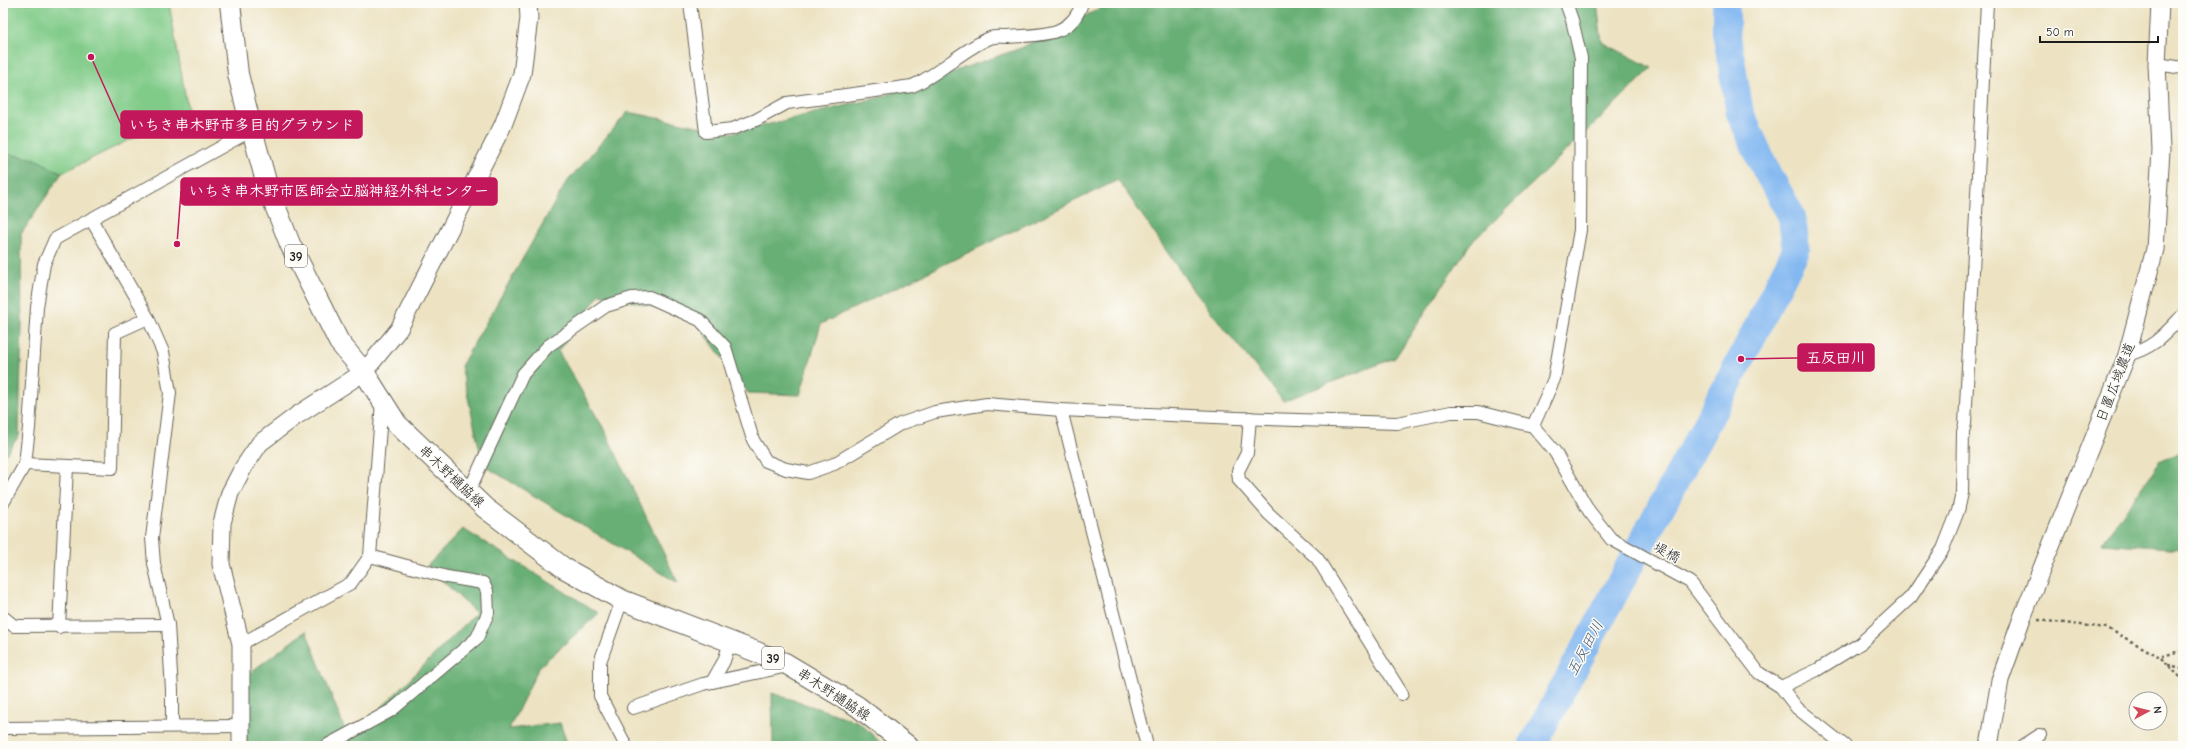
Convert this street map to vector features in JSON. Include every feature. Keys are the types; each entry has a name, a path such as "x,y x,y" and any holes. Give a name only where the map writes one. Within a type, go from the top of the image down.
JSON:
{"main road":[{"name":"串木野樋脇線","path":"230,3 238,74 267,185 290,244 339,342 364,372 397,424 484,508 564,568 622,600 790,665 857,706 908,746"}],"street":[{"path":"241,746 241,644 221,564 222,523 230,493 243,468 260,442 296,416 364,372 399,329 503,125 522,74 529,18 528,3"},
{"path":"690,3 706,132 732,129 756,120 787,103 912,86 926,80 952,59 991,38 1056,33 1071,22 1082,3"},
{"path":"468,493 523,374 548,346 606,306 632,298 648,297 674,307 700,320 725,348 753,440 766,461 786,469 808,473 834,464 900,424 935,412 987,404 1061,410 1397,423 1451,412 1478,412 1533,426 1554,379 1580,230 1581,58 1572,20 1566,3"},
{"path":"1845,746 1797,708 1781,688 1817,670 1861,643 1911,597 1943,549 1958,511 1962,493 1963,432 1965,424 1988,3"},
{"name":"日置広域農道","path":"1989,746 2000,680 2022,618 2127,355 2155,249 2161,150 2157,64 2160,3"},
{"path":"2157,64 2183,68"},
{"path":"3,503 25,464 29,428 37,307 44,264 54,239 252,130"},
{"path":"91,219 148,318 163,352 170,393 152,538 154,564 168,625 172,690 172,726"},
{"path":"2127,355 2143,351 2159,341 2183,315"},
{"path":"25,464 112,468 115,333 148,318"},
{"path":"241,644 351,582 370,556 382,401"},
{"path":"1061,410 1147,746"},
{"path":"1250,418 1247,453 1238,471 1239,480 1269,514 1317,558 1402,694"},
{"name":"堤橋","path":"1533,426 1554,452 1589,511 1611,539 1690,582 1759,672 1781,688"},
{"path":"59,627 67,467"},
{"path":"326,746 392,710 477,638 488,613 487,591 483,582 447,576 370,556"},
{"path":"622,600 600,662 600,696 626,746"},
{"path":"3,617 14,626 59,627 168,625"},
{"path":"712,682 724,661 730,642"},
{"path":"633,708 712,682 790,665"},
{"path":"3,728 240,726"},
{"path":"2023,746 2040,735"}],"path":[{"path":"2022,618 2107,628 2160,657 2183,680"},
{"path":"2160,657 2183,650"},
{"path":"2168,664 2183,668"}],"green space":[{"path":"3,3 169,3 188,111 62,173 35,159 3,153"},
{"path":"1106,3 1597,3 1602,42 1652,68 1470,244 1395,358 1283,401 1191,287 1118,180 821,324 800,395 748,393 692,316 600,294 558,351 604,429 678,583 483,465 461,366 566,183 628,112 732,133 881,97 1021,48 1105,6"},
{"path":"3,153 35,159 62,173 21,234 22,323 19,436 3,458"},
{"path":"2183,450 2183,549 2102,543 2160,462"},
{"path":"463,529 599,613 539,667 509,729 560,723 568,746 246,746 244,677 306,631 349,740 476,613 427,566"},
{"path":"772,693 859,722 884,746 773,746"}],"waterway":[{"name":"五反田川","path":"1532,746 1741,359 1796,250 1792,217 1765,168 1740,113 1726,31 1726,3"}],"place":[{"name":"いちき串木野市多目的グラウンド","path":"91,57"},
{"name":"いちき串木野市医師会立脳神経外科センター","path":"177,244"},
{"name":"五反田川","path":"1741,359"}]}
